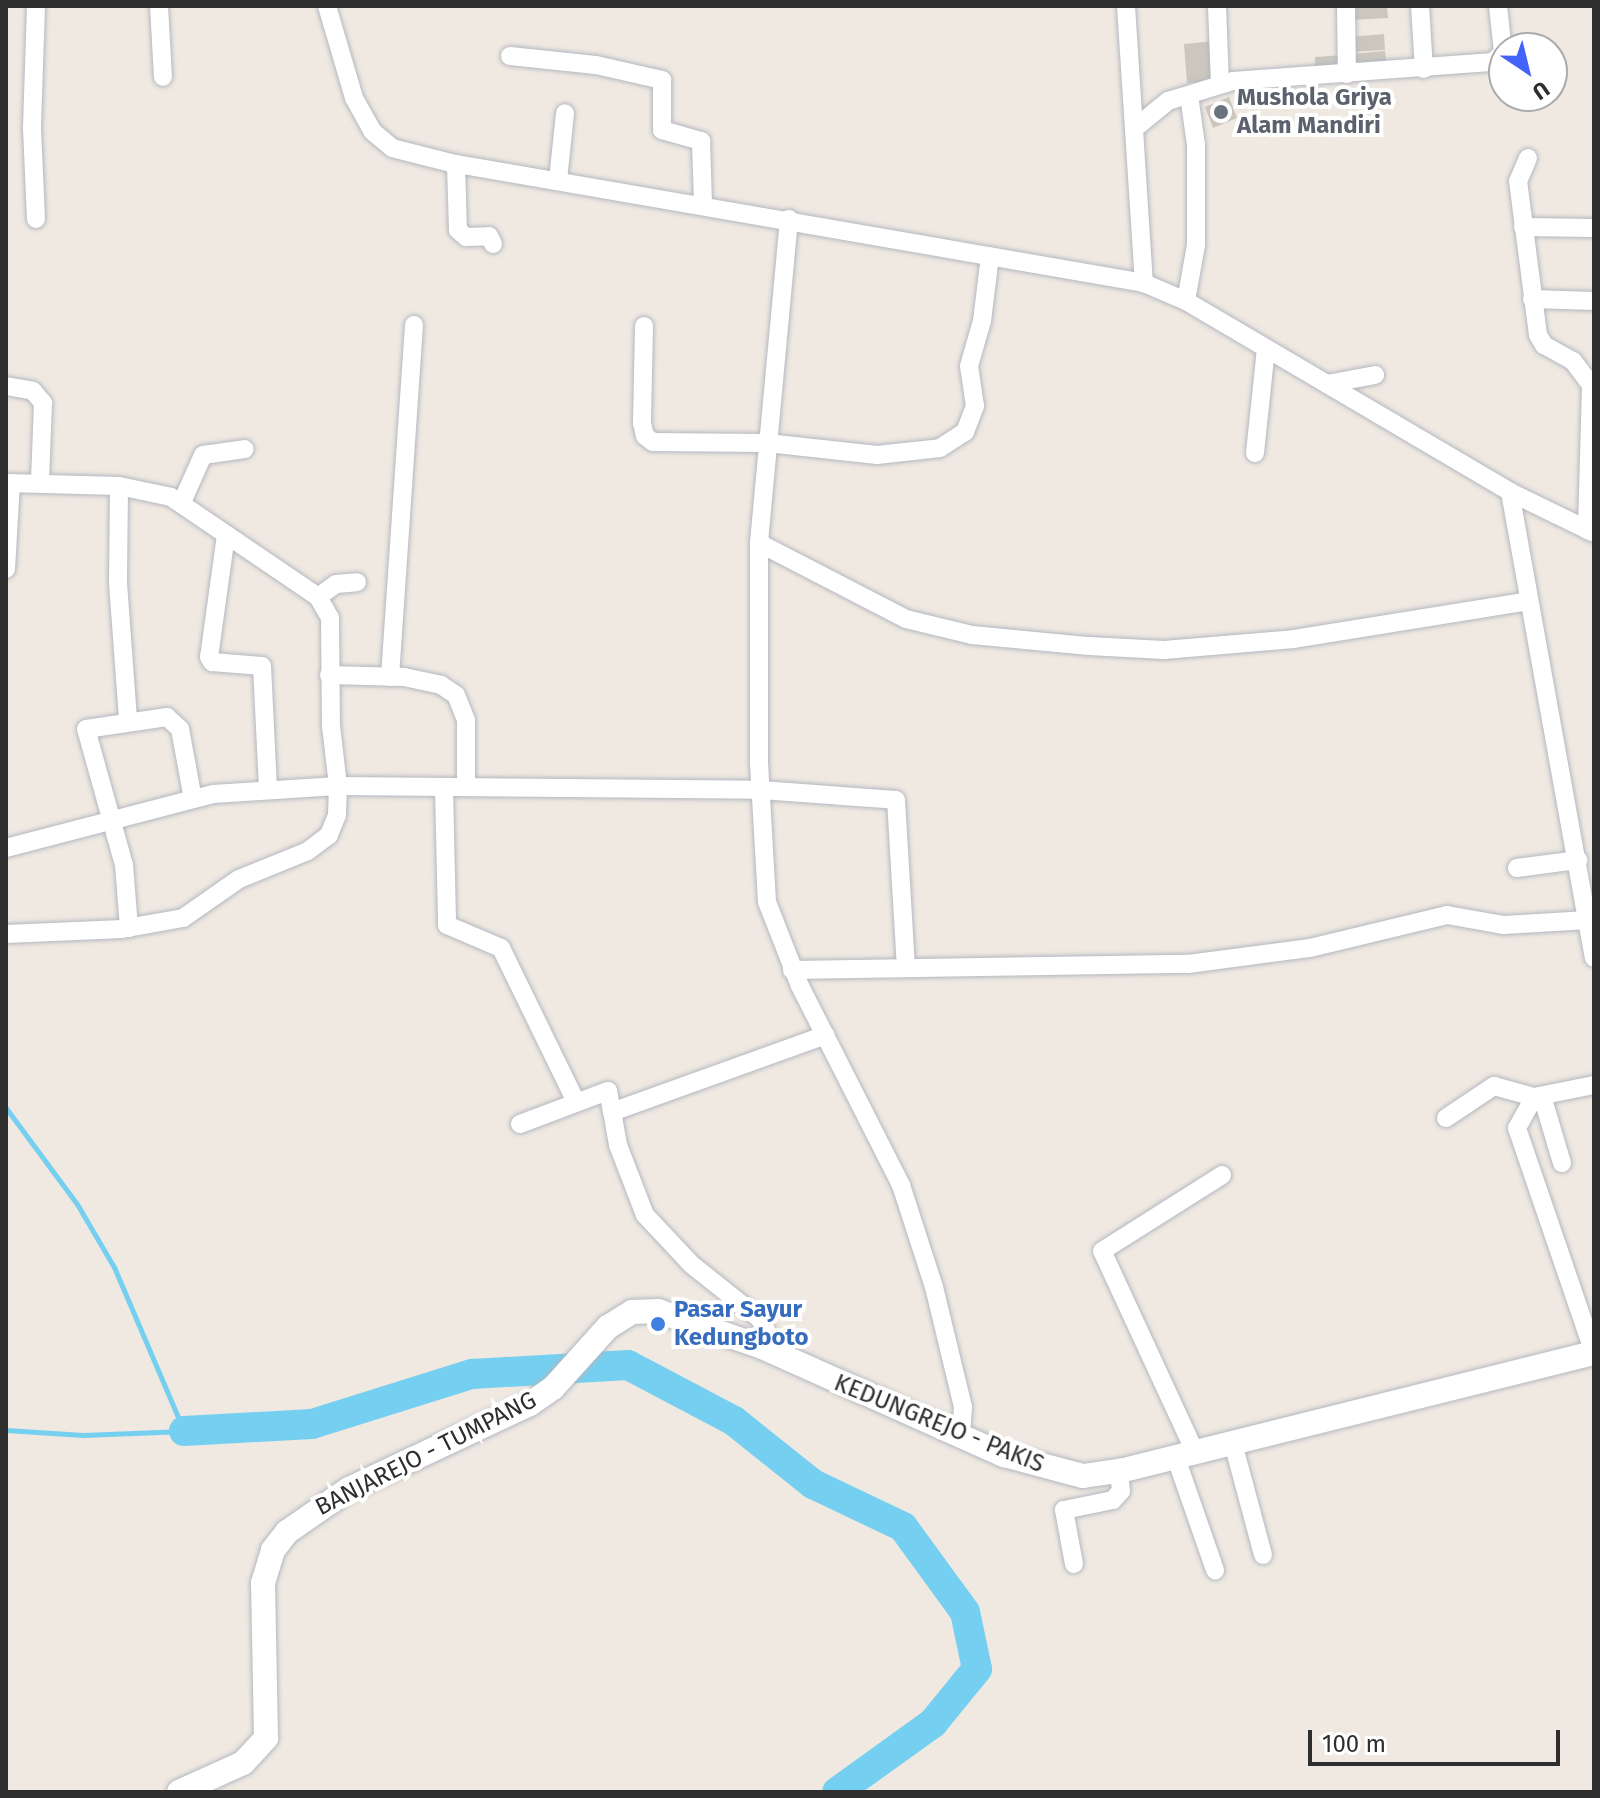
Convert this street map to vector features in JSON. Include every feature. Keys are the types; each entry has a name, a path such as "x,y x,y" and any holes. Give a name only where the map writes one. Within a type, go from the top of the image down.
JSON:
{"main road":[{"name":"KEDUNGREJO - PAKIS","path":"553,1388 615,1322 643,1309 762,1347 953,1431 1056,1472 1083,1476 1119,1471 1594,1353"},
{"name":"BANJAREJO - TUMPANG","path":"179,1792 243,1763 266,1738 263,1583 273,1550 287,1532 349,1489 503,1419 553,1388"}],"street":[{"path":"36,6 32,136 36,219"},
{"path":"159,6 163,77"},
{"path":"327,6 354,98 372,131 392,148 456,164 703,204 1144,283 1186,301 1510,492 1591,531 1592,380 1568,356 1541,341 1532,299 1518,181 1528,158"},
{"path":"1126,6 1144,283"},
{"path":"1217,6 1220,84"},
{"path":"1346,6 1347,74"},
{"path":"1420,6 1424,69"},
{"path":"1135,128 1163,104 1220,84 1424,69 1500,58 1498,6"},
{"path":"510,56 596,65 662,80 663,131 701,141 703,204"},
{"path":"1186,301 1196,245 1196,145 1189,95"},
{"path":"558,180 565,113"},
{"path":"456,164 458,230 466,237 489,236 493,244"},
{"path":"789,219 759,543 761,790 767,902 796,977 894,1168 924,1254 963,1407 962,1423 953,1431"},
{"path":"1523,227 1594,228"},
{"path":"644,326 645,436 653,442 767,443 877,455 940,448 956,441 975,406 969,366 982,321 990,256"},
{"path":"1532,299 1594,301"},
{"path":"390,677 414,325"},
{"path":"1255,453 1266,349"},
{"path":"1327,384 1375,375"},
{"path":"6,386 33,391 43,403 40,480"},
{"path":"182,502 203,455 245,449"},
{"path":"6,569 8,483 40,480 119,486 182,502 318,597 330,618 329,675 338,786 337,815 329,835 308,851 239,879 183,918 129,928 6,934"},
{"path":"119,486 118,583 128,720"},
{"path":"1510,492 1594,957"},
{"path":"226,535 209,657 212,662 262,666 268,788"},
{"path":"759,543 906,619 972,635 1089,646 1164,650 1265,642 1529,601"},
{"path":"318,597 336,584 357,582"},
{"path":"329,675 390,677 441,685 456,695 466,720 466,787"},
{"path":"129,928 124,865 86,729 158,715 176,723 193,799"},
{"path":"6,848 193,799 268,788 761,790 898,801 898,894 906,968"},
{"path":"444,788 447,925 501,948 576,1102"},
{"path":"1517,868 1578,860"},
{"path":"796,977 906,968 1188,964 1310,948 1447,915 1504,925 1590,929"},
{"path":"612,1112 826,1035"},
{"path":"1446,1118 1494,1086 1538,1097 1594,1085"},
{"path":"520,1124 608,1091 618,1145 645,1215 692,1265 760,1319 766,1330 762,1347"},
{"path":"1538,1097 1562,1163"},
{"path":"1538,1097 1521,1113 1518,1134 1594,1353"},
{"path":"1215,1570 1185,1455 1102,1251 1222,1175"},
{"path":"1233,1443 1263,1555"},
{"path":"1074,1564 1063,1512 1113,1500 1121,1491 1119,1471"}],"building":[{"path":"1351,6 1387,6 1388,18 1352,20"},
{"path":"1384,34 1385,50 1349,52 1348,37"},
{"path":"1216,41 1219,81 1187,83 1184,44"},
{"path":"1385,51 1387,67 1350,70 1350,54"},
{"path":"1343,55 1345,71 1315,73 1315,57"},
{"name":"Mushola Griya Alam Mandiri","path":"1229,97 1237,118 1213,128 1205,107"}],"waterway":[{"path":"6,1108 77,1204 114,1267 184,1431 83,1435 6,1430"},
{"path":"184,1431 312,1424 472,1374 628,1365 734,1421 813,1484 903,1527 965,1612 977,1669 933,1723 837,1792"}],"place":[{"name":"Mushola Griya Alam Mandiri","path":"1221,112"},
{"name":"Pasar Sayur Kedungboto","path":"658,1324"}]}
